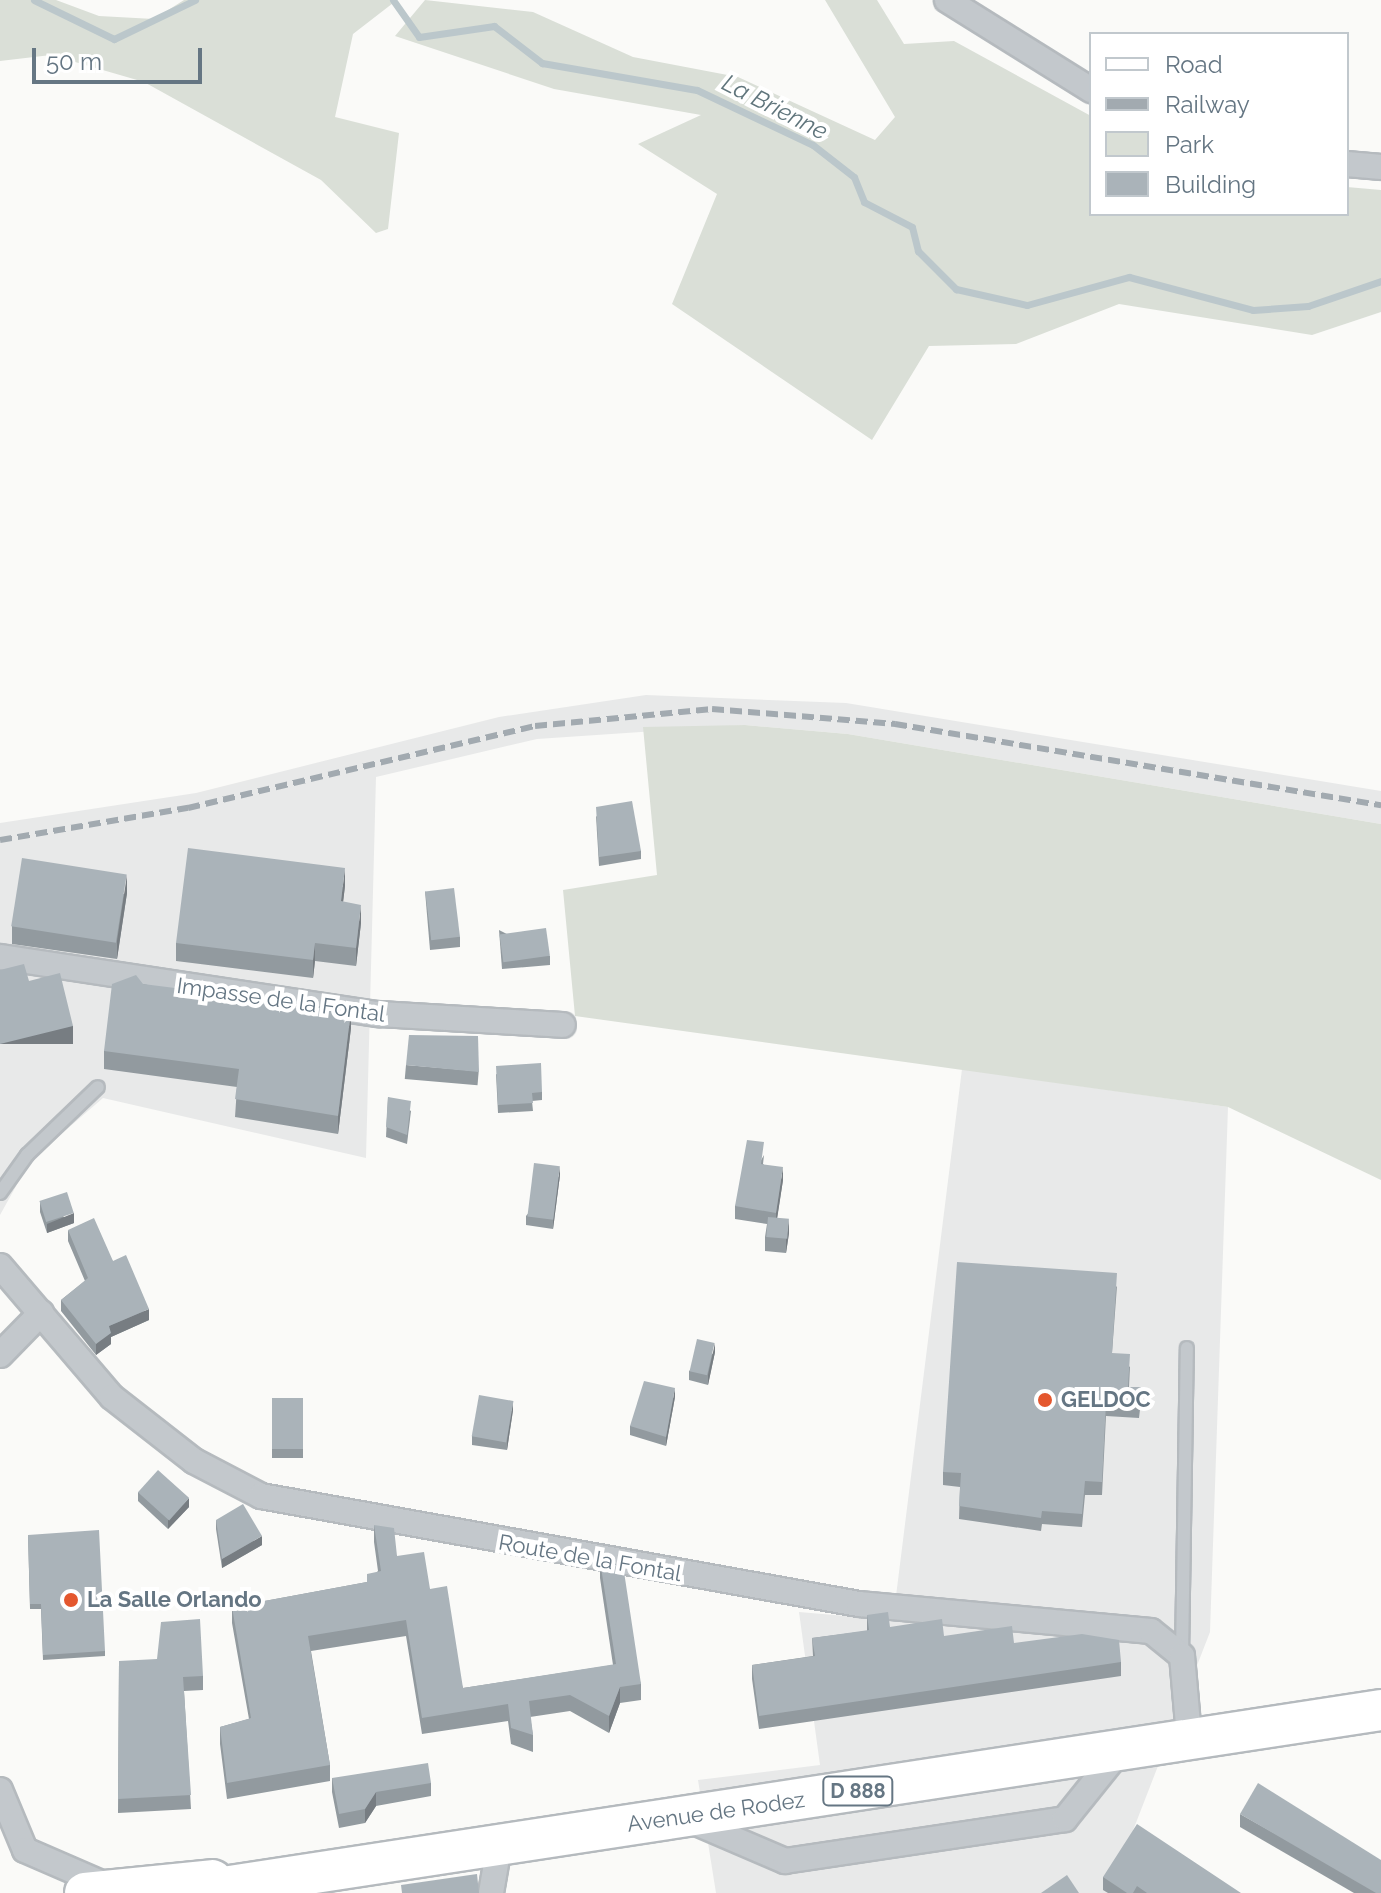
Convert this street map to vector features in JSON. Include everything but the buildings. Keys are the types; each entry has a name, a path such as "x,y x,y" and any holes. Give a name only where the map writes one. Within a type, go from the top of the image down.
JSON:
{"main road":[{"name":"Avenue de Rodez","path":"184,1893 500,1841 685,1818 1189,1736 1375,1718"},
{"name":"Avenue de Rodez","path":"101,1891 335,1868"}],"street":[{"path":"947,0 1089,89"},
{"path":"1349,164 1381,167"},
{"name":"Impasse de la Fontal","path":"0,957 379,1014 563,1025"},
{"name":"Route de la Fontal","path":"0,1266 112,1397 194,1461 261,1496 859,1604 1151,1631 1182,1656"},
{"path":"0,1355 41,1313"},
{"path":"1182,1656 1189,1736"},
{"path":"685,1818 785,1861 1065,1819 1123,1747"},
{"path":"0,1790 25,1850 101,1891"},
{"path":"491,1893 500,1841"}],"lane":[{"path":"0,1193 27,1155 98,1087"},
{"path":"1182,1656 1187,1348"}],"shaded area":[{"path":"646,695 846,703 1381,791 1381,824 848,734 745,725 537,739 376,777 366,1158 103,1098 30,1161 0,1215 0,823 196,793 499,717"},
{"path":"962,1069 1228,1107 1210,1632 1132,1833 1219,1893 716,1893 698,1780 820,1765 799,1612 893,1620"}],"green space":[{"path":"0,0 56,0 99,16 154,19 184,0 397,0 353,34 335,117 399,133 388,229 376,233 321,180 144,82 51,55 0,61"},
{"path":"425,0 533,12 633,57 738,77 875,140 895,117 825,0 877,0 904,44 954,41 1089,115 1089,216 1349,216 1349,187 1381,190 1381,312 1312,335 1119,304 1016,344 929,346 872,440 672,304 717,194 638,144 701,115 554,89 395,36"},
{"path":"745,725 848,734 1381,824 1381,1180 1228,1107 575,1016 563,890 657,875 643,727"}],"waterway":[{"name":"La Brienne","path":"34,0 114,39 195,0"},
{"name":"La Brienne","path":"393,0 419,37 494,26 542,63 697,90 813,145 854,177 864,202 912,227 918,251 956,289 1027,305 1129,277 1253,310 1308,306 1381,281"}],"railway":[{"path":"0,840 188,808 535,726 712,709 895,724 1381,805"}],"place":[{"name":"GELDOC","path":"1045,1400"},
{"name":"La Salle Orlando","path":"71,1600"}]}
